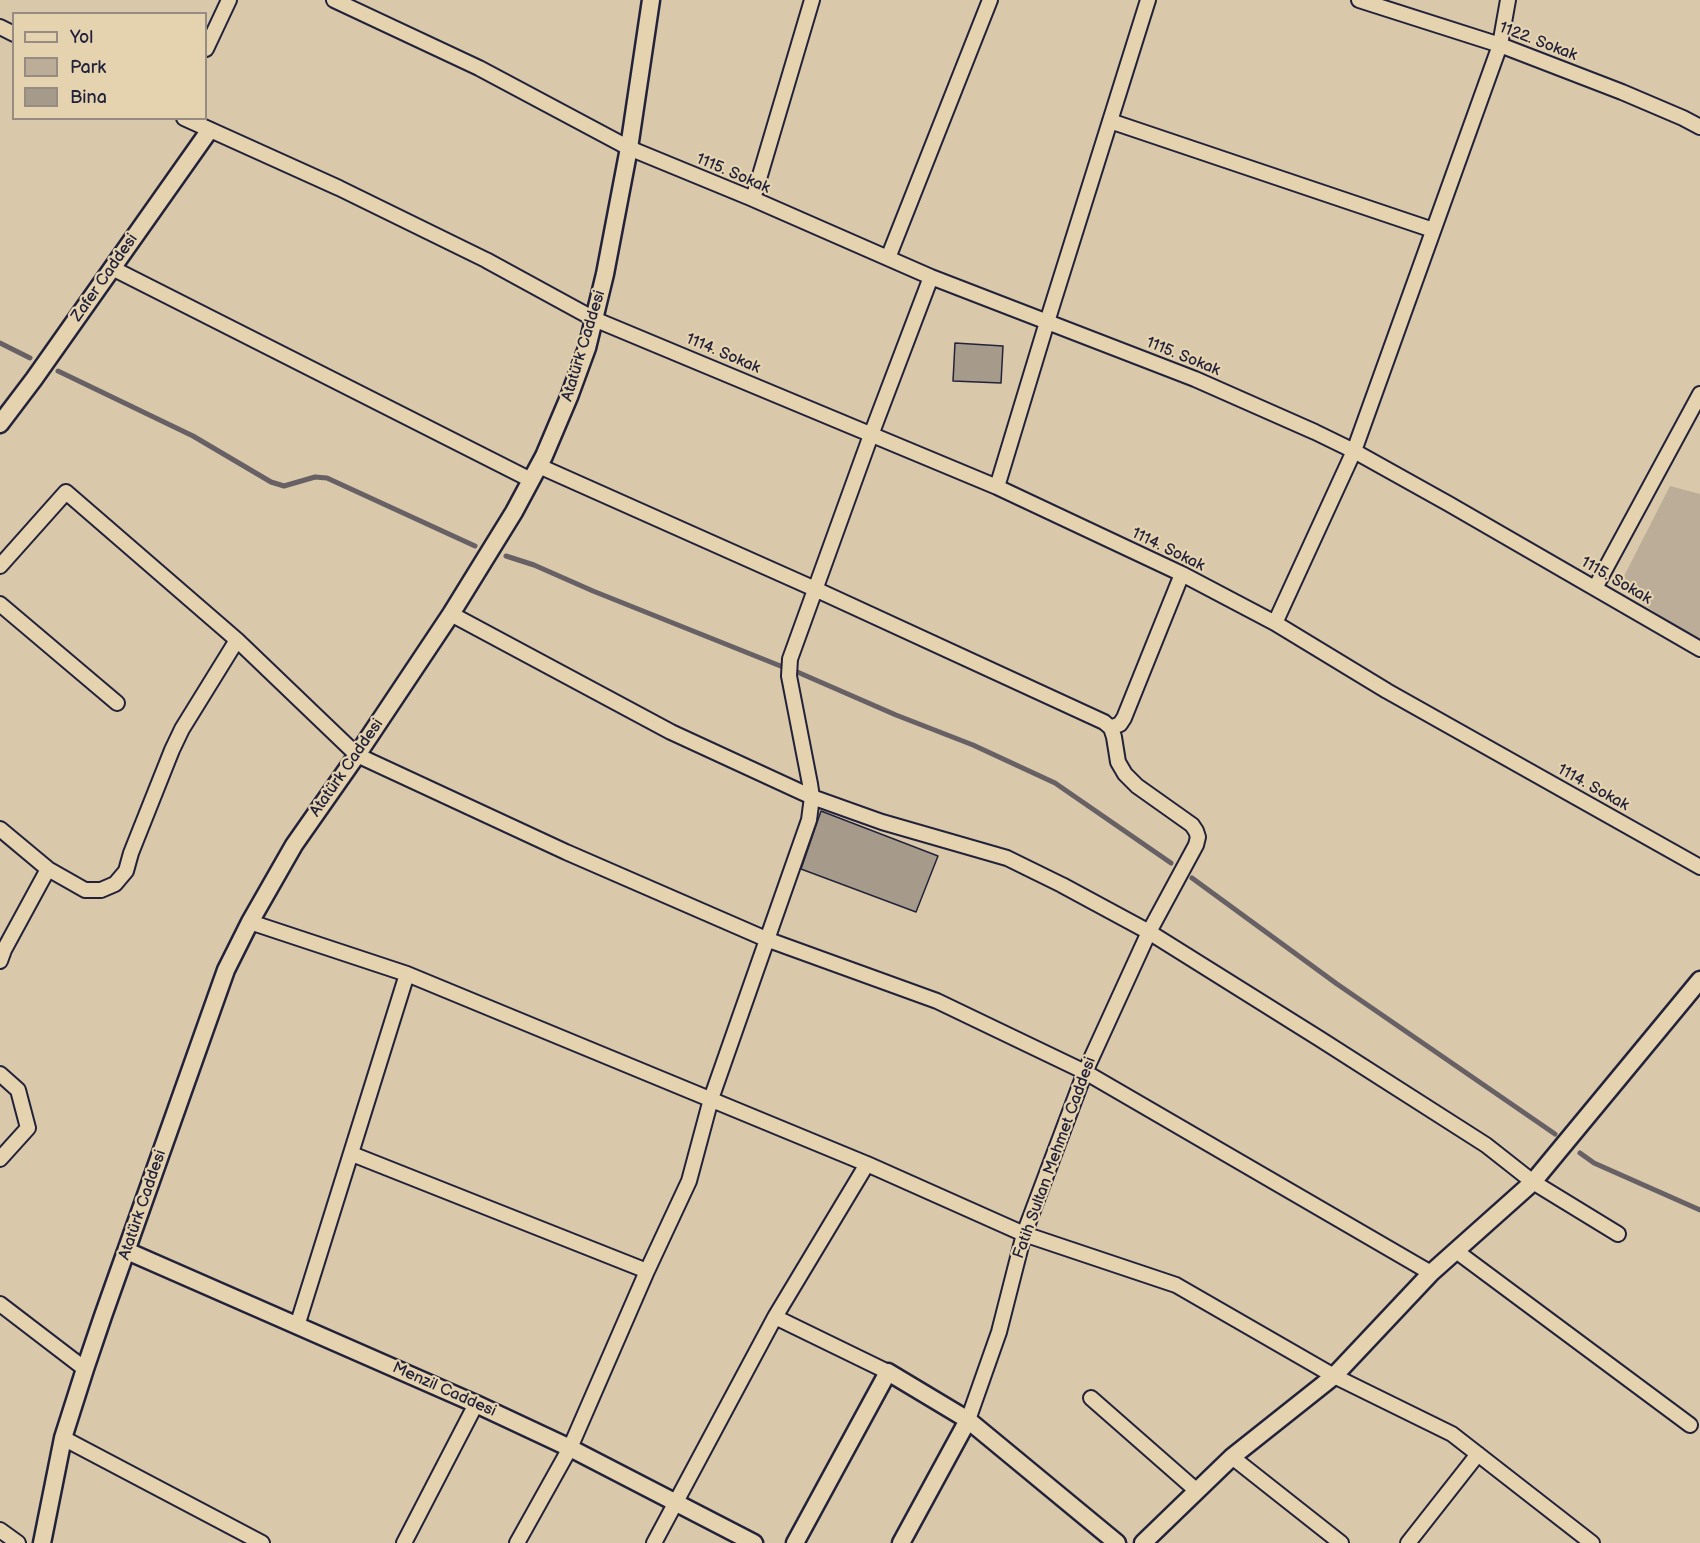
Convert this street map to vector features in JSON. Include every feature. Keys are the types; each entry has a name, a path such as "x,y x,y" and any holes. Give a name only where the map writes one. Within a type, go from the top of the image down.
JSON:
{"street":[{"path":"207,47 229,0"},
{"name":"1115. Sokak","path":"334,0 479,68 629,148 753,199 931,277 1195,379 1354,451 1700,649"},
{"name":"Atatürk Caddesi","path":"42,1543 63,1438 103,1316 226,970 250,922 294,845 451,614 514,512 535,473 569,397 587,348 605,274 629,148 651,0"},
{"path":"753,199 813,0"},
{"path":"888,258 990,0"},
{"path":"997,488 1148,0"},
{"name":"1122. Sokak","path":"1359,0 1500,45 1622,92 1683,118 1700,128"},
{"path":"1275,623 1354,451 1500,45 1508,0"},
{"name":"1114. Sokak","path":"188,120 339,188 486,260 594,319 997,488 1182,574 1275,623 1387,691 1700,867"},
{"path":"1110,121 1433,230"},
{"name":"Zafer Caddesi","path":"0,424 209,130"},
{"path":"112,268 535,473 815,589 1094,718 1111,728 1120,724 1124,718 1182,574"},
{"path":"517,1543 570,1448 689,1180 711,1099 809,820 812,797 789,676 789,664 871,435 931,277"},
{"path":"1595,588 1700,394"},
{"path":"0,566 66,492 237,640 357,755 566,852 766,939 937,1001 1085,1072 1431,1273"},
{"path":"0,604 117,703"},
{"path":"451,614 671,732 812,797 882,822 1007,858 1062,885 1149,932 1486,1145 1533,1182 1618,1234"},
{"path":"0,829 48,869 85,890 101,890 115,884 126,871 131,853 177,740 237,640"},
{"name":"Fatih Sultan Mehmet Caddesi","path":"901,1543 968,1420 999,1332 1024,1234 1085,1072 1149,932 1196,845 1198,837 1191,825 1137,786 1125,774 1118,762 1111,728"},
{"path":"0,961 48,869"},
{"path":"250,922 407,974 867,1164 1024,1234 1176,1285 1334,1376 1452,1434 1592,1543"},
{"path":"297,1326 407,974"},
{"path":"1143,1543 1232,1457 1334,1376 1431,1273 1533,1182 1700,980"},
{"path":"0,1074 18,1090 28,1128 0,1159"},
{"path":"352,1154 647,1271"},
{"path":"654,1543 774,1317 867,1164"},
{"name":"Menzil Caddesi","path":"127,1251 477,1404 570,1448 754,1543"},
{"path":"1456,1251 1690,1425"},
{"path":"0,1304 86,1369"},
{"path":"774,1317 888,1372 968,1420 1117,1543"},
{"path":"795,1543 888,1372"},
{"path":"1091,1398 1197,1491"},
{"path":"404,1543 477,1404"},
{"path":"63,1438 262,1543"},
{"path":"1408,1543 1478,1454"},
{"path":"1232,1457 1341,1543"},
{"path":"0,1530 18,1543"}],"green space":[{"path":"1670,486 1700,494 1700,639 1668,622 1619,586"}],"building":[{"path":"955,343 1003,346 1001,383 953,381"},
{"path":"821,811 938,856 916,912 801,869"}],"waterway":[{"path":"0,343 30,358"},
{"path":"58,371 193,436 271,482 284,486 315,477 327,478 475,546"},
{"path":"506,556 534,565 783,667"},
{"path":"795,671 896,715 973,745 1055,783 1171,863"},
{"path":"1192,878 1337,984 1555,1134"},
{"path":"1580,1153 1594,1163 1700,1210"}]}
